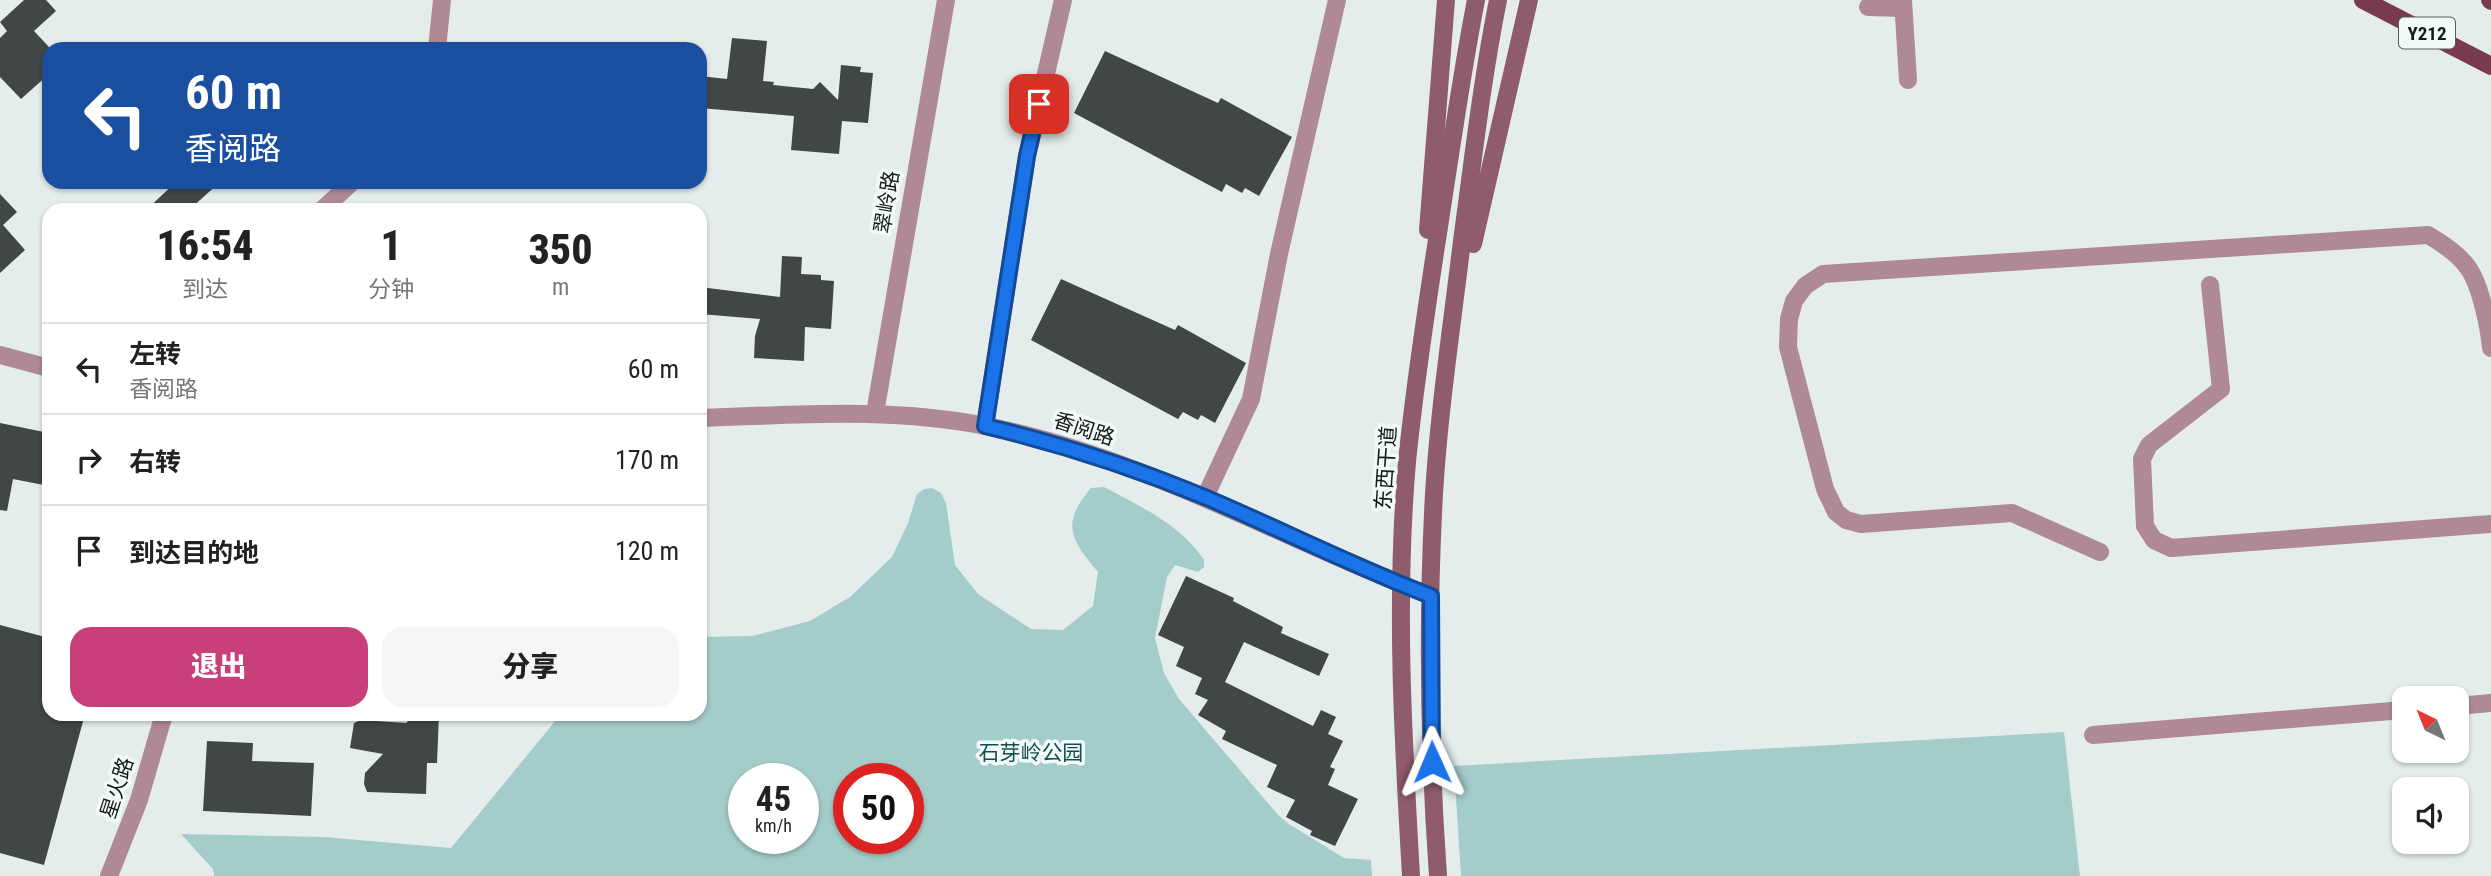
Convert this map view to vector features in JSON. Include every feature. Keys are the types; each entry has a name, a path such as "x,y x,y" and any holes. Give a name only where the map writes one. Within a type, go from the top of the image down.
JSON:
{"main road":[{"path":"1418,367 1446,0"},
{"name":"东西干道","path":"1411,876 1401,711 1407,464 1418,367 1463,67 1476,0"},
{"path":"1438,876 1432,786 1431,596 1435,491 1446,374 1484,72 1498,0"},
{"path":"1446,374 1489,168 1529,0"},
{"name":"Y212","path":"2363,0 2491,66"}],"street":[{"path":"438,42 442,0"},
{"name":"翠岭路","path":"875,412 946,0"},
{"path":"985,426 1027,156 1063,0"},
{"path":"1205,498 1251,399 1279,254 1337,0"},
{"path":"1868,7 1903,4 1908,80"},
{"path":"330,203 344,189"},
{"path":"2100,552 2012,513 1861,524 1846,520 1836,512 1825,489 1788,347 1789,319 1794,301 1805,286 1823,274 2428,235 2446,245 2468,266 2489,328 2491,348"},
{"path":"2210,285 2221,389 2149,445 2142,459 2145,526 2154,540 2171,548 2491,524"},
{"path":"0,355 42,366"},
{"name":"香阅路","path":"707,418 875,412 985,426 1045,440 1205,498 1431,596"},
{"path":"2469,705 2491,703"},
{"path":"2093,734 2392,711"},
{"name":"星火路","path":"109,876 139,800 162,721"}],"green space":[{"name":"石芽岭公园","path":"1104,487 1172,526 1194,547 1204,560 1204,567 1198,572 1175,565 1167,577 1155,638 1164,673 1179,699 1279,816 1344,858 1371,860 1372,876 214,876 213,869 181,834 324,837 451,848 555,721 707,721 707,637 752,636 810,621 850,597 892,557 908,523 917,494 924,489 932,488 941,493 946,503 955,565 978,594 1031,629 1063,630 1093,606 1098,572 1076,541 1072,522 1075,512 1091,488"},
{"path":"2064,732 2080,876 1461,876 1454,766"}],"building":[{"path":"24,0 46,0 56,11 34,31 44,42 42,42 42,80 21,99 0,77 0,38 7,31 0,22"},
{"path":"732,38 767,41 763,81 774,82 773,85 813,89 820,82 838,100 841,65 861,67 860,72 873,73 868,123 842,121 839,154 791,150 794,116 707,109 707,77 727,79"},
{"path":"1105,51 1218,103 1221,98 1292,137 1259,196 1245,188 1242,193 1226,184 1222,192 1074,113"},
{"path":"168,189 212,189 197,203 154,203"},
{"path":"0,194 17,212 3,225 25,250 0,273"},
{"path":"782,256 802,257 801,274 821,275 821,280 834,281 831,329 805,327 804,361 754,358 755,336 760,319 707,315 707,288 780,297"},
{"path":"1061,279 1175,330 1178,325 1246,363 1215,423 1201,415 1198,420 1183,412 1178,419 1031,340"},
{"path":"0,423 42,432 42,485 13,479 7,511 0,510"},
{"path":"1186,576 1234,598 1233,601 1283,627 1281,633 1329,654 1319,676 1244,642 1225,682 1313,726 1321,710 1336,717 1328,734 1343,741 1330,767 1335,769 1328,785 1358,799 1335,846 1310,835 1312,831 1286,817 1295,800 1267,787 1277,765 1222,739 1226,731 1198,715 1208,700 1195,694 1202,678 1176,666 1184,647 1158,635"},
{"path":"0,625 42,636 42,721 83,721 44,865 0,853"},
{"path":"439,721 437,763 427,763 426,794 367,792 364,784 365,773 383,754 350,748 354,723"},
{"path":"207,741 253,743 252,761 314,763 311,816 203,811"}],"route":[{"path":"1039,104 1027,156 985,426 1045,440 1111,461 1205,498 1431,596 1432,762"}]}
